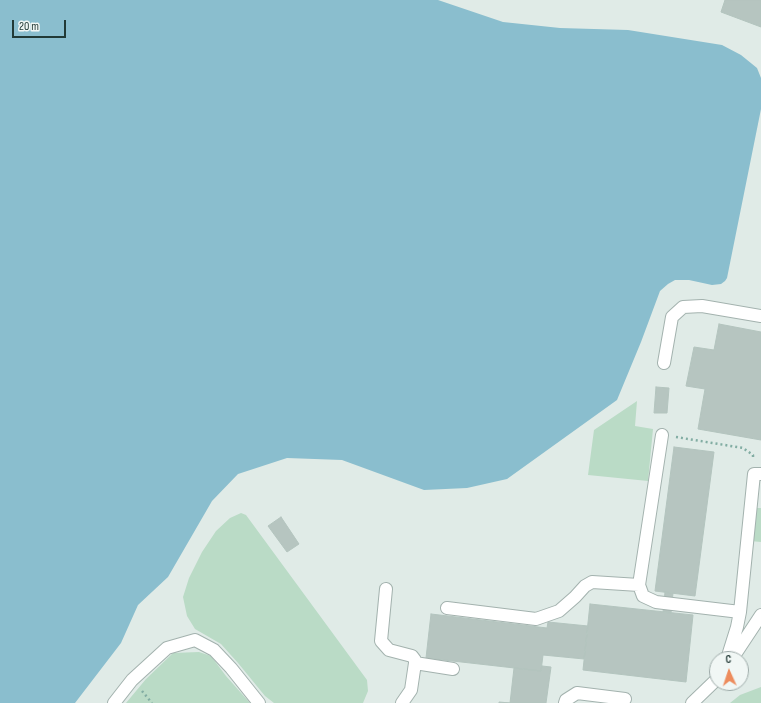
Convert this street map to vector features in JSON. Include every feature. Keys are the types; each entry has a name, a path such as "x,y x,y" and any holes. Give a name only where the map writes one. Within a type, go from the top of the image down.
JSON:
{"street":[{"path":"664,363 672,318 683,307 702,306 761,316"},
{"path":"662,435 639,585 643,596 656,602 740,612"},
{"path":"730,651 740,612 757,474"},
{"path":"447,608 536,619 559,611 585,586 592,582 639,585"},
{"path":"386,589 381,641 389,650 412,656 415,660 411,690 404,702"},
{"path":"737,651 761,615"},
{"path":"114,703 132,680 167,648 194,640 214,650 231,668 259,703"},
{"path":"415,663 453,669"},
{"path":"692,703 709,687"},
{"path":"565,703 566,700 577,693 625,699"}],"path":[{"path":"662,435 743,448 753,455 757,474"}],"green space":[{"path":"637,401 635,426 653,429 648,481 588,475 594,430"},
{"path":"755,508 761,508 761,542 750,541"},
{"path":"241,513 246,515 367,680 368,691 363,703 274,703 265,696 221,644 195,629 187,616 183,597 189,578 202,552 216,531 230,518"},
{"path":"199,652 211,656 226,676 250,703 126,703 146,679 173,653"},
{"path":"761,687 761,703 730,703 740,695"}],"water":[{"path":"0,0 438,0 503,22 560,28 628,30 722,45 741,55 757,68 761,78 761,109 727,278 721,284 712,285 689,280 675,280 660,291 617,400 507,479 467,488 424,490 342,460 287,458 238,474 212,501 168,577 138,605 121,643 75,703 0,703"}],"building":[{"path":"725,0 761,0 761,27 721,12"},
{"path":"719,324 761,332 761,440 698,429 705,389 686,386 694,347 714,350"},
{"path":"656,387 669,388 667,413 654,413"},
{"path":"674,447 714,452 695,596 655,591"},
{"path":"281,517 299,544 287,552 268,526"},
{"path":"665,592 673,593 671,613 663,612"},
{"path":"590,604 693,615 686,682 583,670"},
{"path":"431,614 547,628 548,622 588,626 584,659 543,655 541,671 426,658"},
{"path":"542,666 551,667 546,703 510,703 514,668 541,671"}]}
